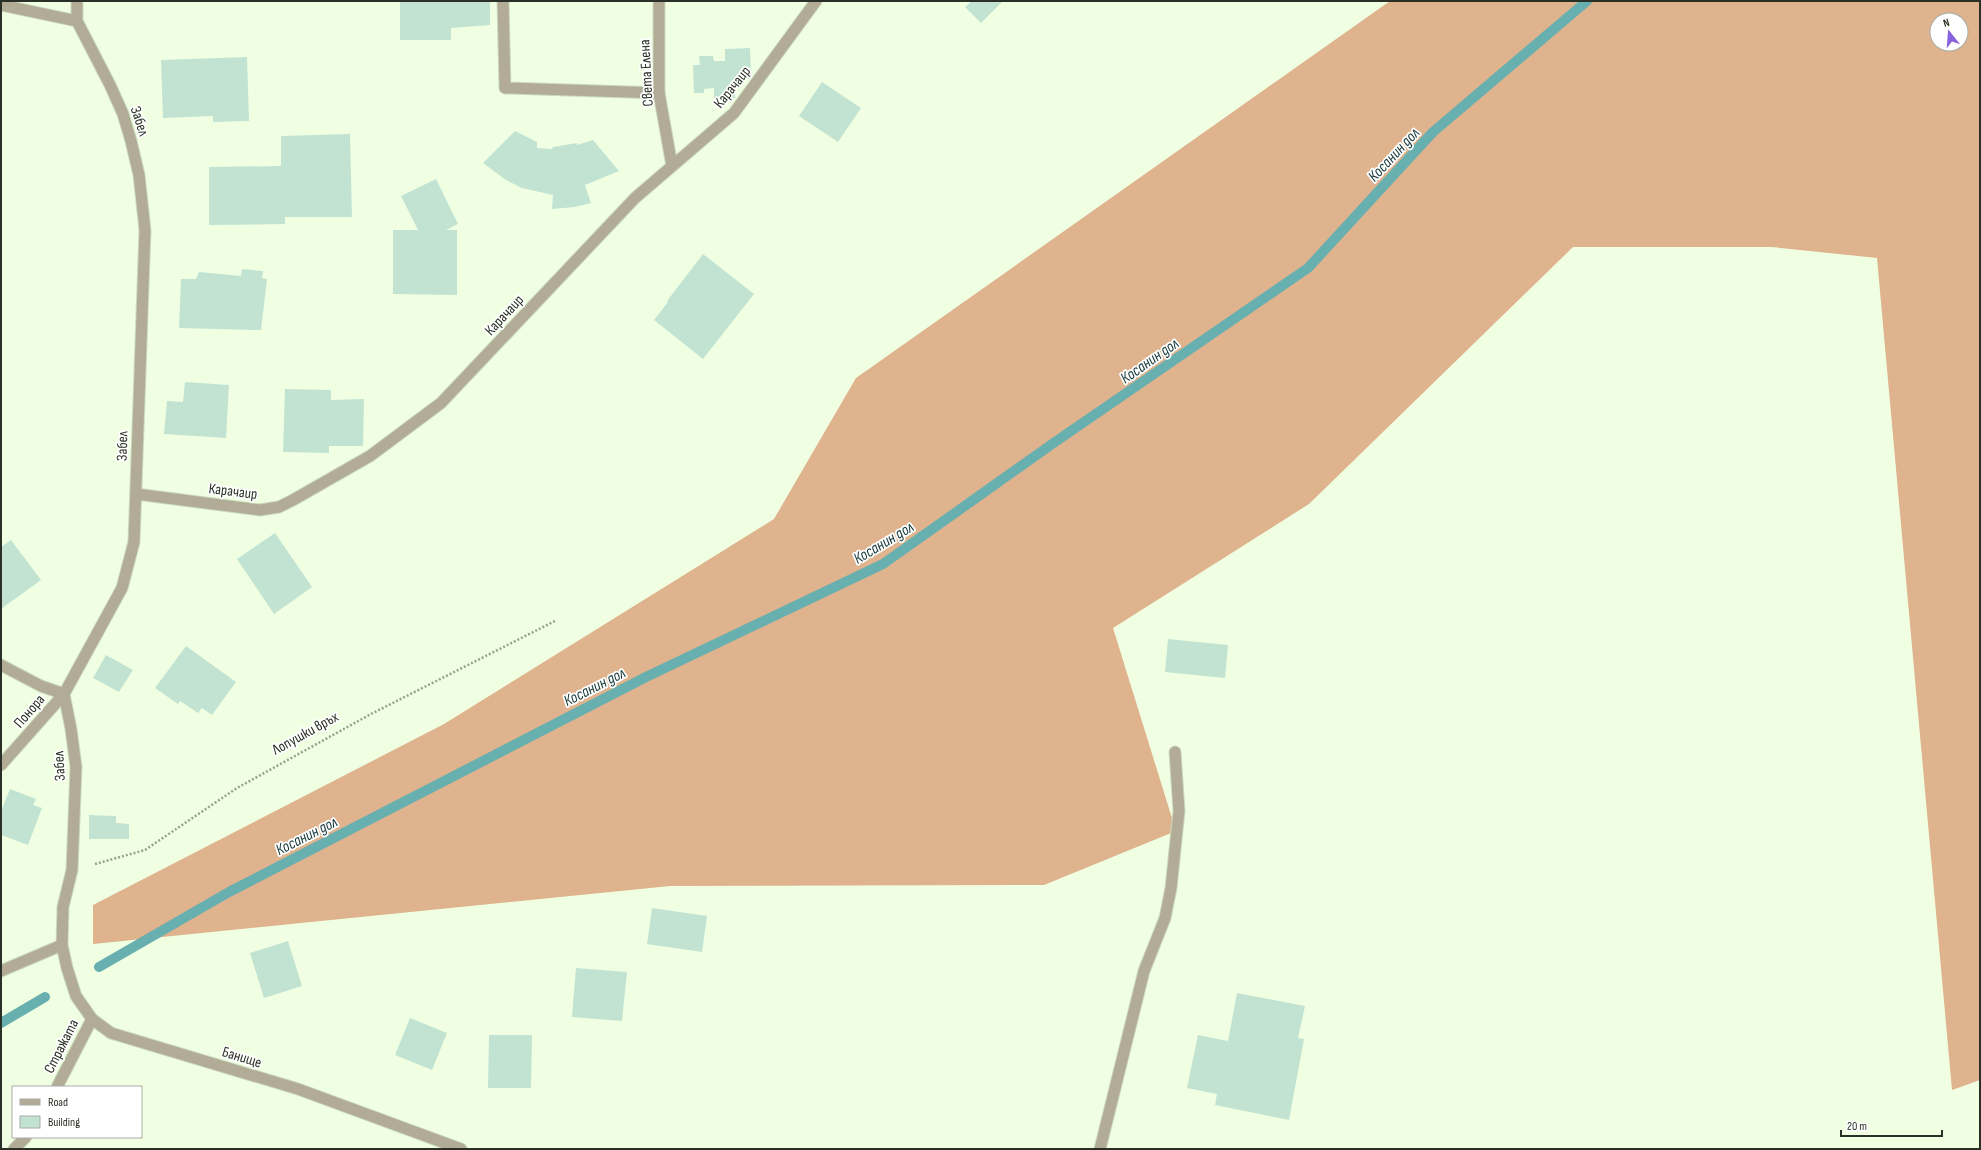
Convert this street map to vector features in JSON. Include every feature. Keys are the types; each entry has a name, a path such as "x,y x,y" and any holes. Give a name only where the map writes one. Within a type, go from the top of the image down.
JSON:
{"street":[{"path":"1,5 77,21 77,1"},
{"path":"503,1 505,88 659,93"},
{"name":"Света Елена","path":"659,1 659,93 672,166"},
{"name":"Карачаир","path":"136,494 260,510 279,507 370,456 441,404 635,198 734,113 816,1"},
{"name":"Забел","path":"62,945 63,907 72,870 76,767 71,729 64,694 122,588 134,542 145,230 139,175 123,114 77,21"},
{"path":"1,665 41,686 64,694"},
{"name":"Понора","path":"1,765 64,694"},
{"path":"1100,1149 1144,971 1165,918 1179,811 1174,752"},
{"path":"1,971 62,945"},
{"name":"Банище","path":"62,945 67,968 76,996 92,1019 111,1033 298,1089 461,1149"},
{"name":"Стражата","path":"58,1086 92,1019"},
{"path":"14,1149 25,1138"}],"path":[{"name":"Лопушки връх","path":"72,870 145,850 237,788 370,714 555,621"}],"shaded area":[{"path":"1390,1 1980,1 1980,1080 1952,1090 1877,258 1772,247 1573,247 1309,504 1113,628 1176,831 1044,885 670,886 93,944 93,905 444,724 774,519 856,378"}],"building":[{"path":"400,1 490,1 490,25 451,28 451,40 400,40"},
{"path":"972,1 1002,2 981,23 965,7"},
{"path":"750,48 751,79 734,79 735,98 714,98 714,88 704,89 704,93 694,93 693,65 700,65 699,56 713,56 714,61 725,61 725,49"},
{"path":"247,57 249,121 213,122 213,116 163,118 161,60"},
{"path":"822,82 861,108 838,142 799,116"},
{"path":"515,131 537,142 537,148 552,149 553,147 577,143 577,145 593,140 619,171 585,185 591,203 575,207 552,209 553,195 522,188 506,180 483,163"},
{"path":"350,134 352,217 285,217 285,224 209,225 209,167 281,166 281,136"},
{"path":"436,179 458,224 446,230 457,230 457,295 393,294 393,230 418,230 401,196"},
{"path":"703,254 754,294 703,359 654,320"},
{"path":"242,269 263,271 262,278 267,279 261,330 179,328 181,279 196,279 199,272 241,276"},
{"path":"185,382 229,385 226,438 164,434 167,401 183,402"},
{"path":"285,389 331,390 331,400 364,399 363,446 329,446 329,453 283,452"},
{"path":"275,533 312,587 274,614 237,559"},
{"path":"11,540 41,580 1,609 1,547"},
{"path":"1168,639 1228,645 1225,678 1165,672"},
{"path":"186,646 236,682 212,715 202,708 198,713 180,701 178,704 155,688"},
{"path":"106,655 133,670 119,692 93,678"},
{"path":"10,789 36,799 33,805 42,808 28,845 1,835 1,811"},
{"path":"89,815 116,816 116,823 129,824 129,839 89,839"},
{"path":"652,908 707,916 702,952 647,944"},
{"path":"288,941 302,986 264,998 250,953"},
{"path":"576,968 627,972 622,1021 572,1017"},
{"path":"1237,993 1305,1006 1298,1038 1304,1039 1289,1120 1215,1105 1217,1094 1187,1088 1198,1035 1228,1041"},
{"path":"410,1018 447,1033 432,1070 395,1055"},
{"path":"489,1035 532,1035 531,1088 488,1088"}],"waterway":[{"name":"Косанин дол","path":"99,967 229,892 646,677 883,564 1055,442 1308,268 1433,132 1587,1"},
{"name":"Косанин дол","path":"1,1023 45,997"}]}
